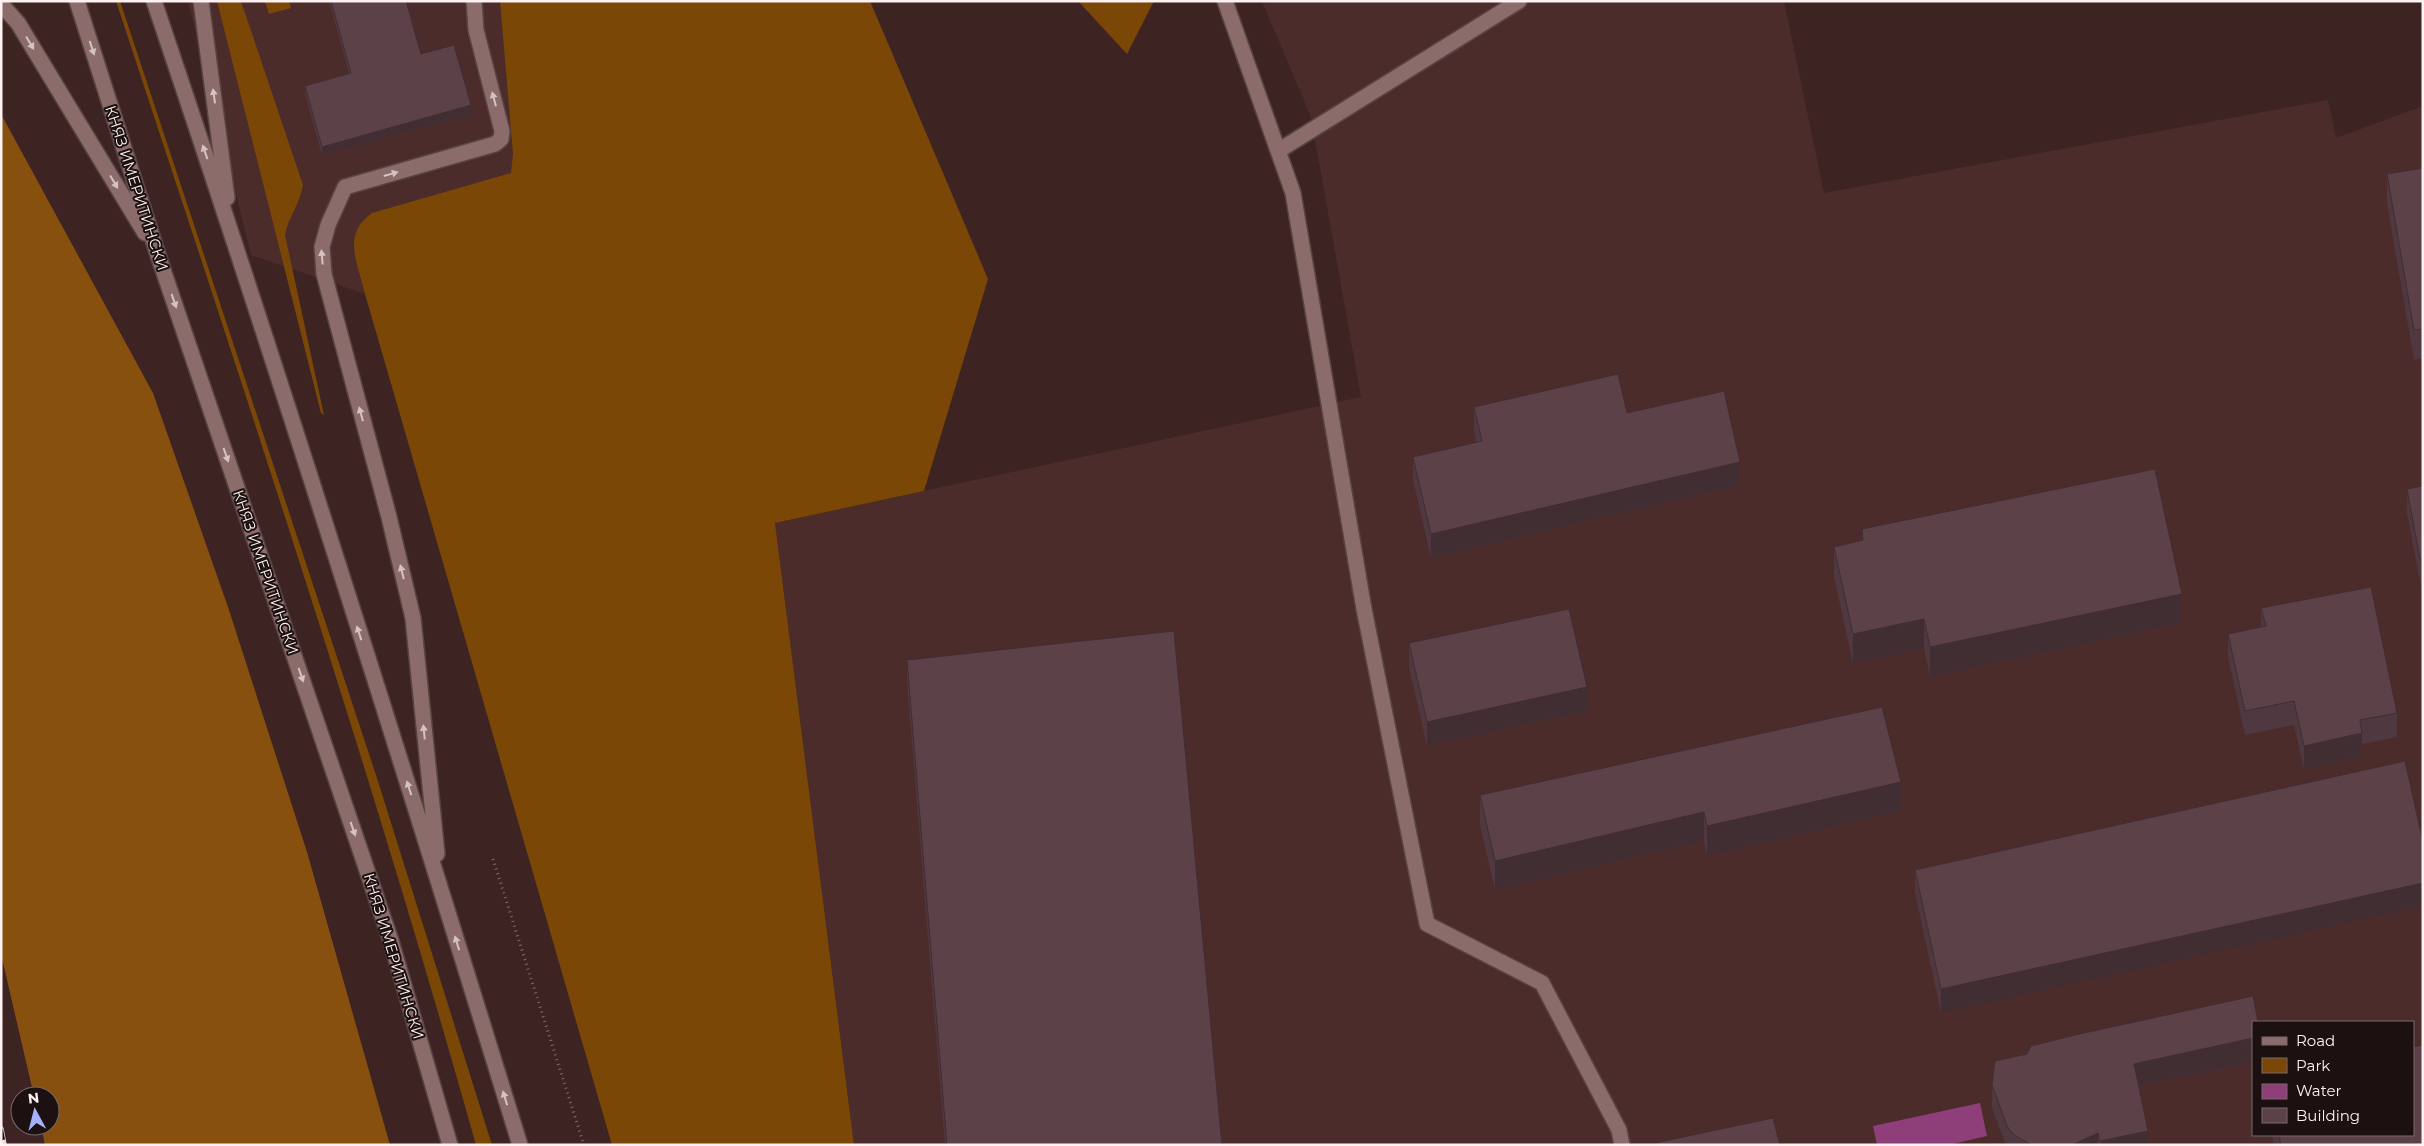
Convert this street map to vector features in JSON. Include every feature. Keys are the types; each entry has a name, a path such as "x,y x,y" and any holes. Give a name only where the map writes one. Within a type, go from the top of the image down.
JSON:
{"street":[{"name":"КНЯЗ ИМЕРИТИНСКИ","path":"77,1 158,254 379,905 450,1145"},
{"path":"154,1 232,231 440,885 520,1145"},
{"path":"201,1 232,231"},
{"path":"440,885 413,618 389,517 324,274 322,247 328,225 344,187 495,144 501,139 502,131 476,30 474,1"},
{"path":"1225,1 1293,192 1364,609 1427,924 1542,983 1619,1130 1622,1145"},
{"path":"1278,151 1518,1"},
{"path":"1,4 18,23 158,254"}],"path":[{"path":"493,860 584,1145"}],"shaded area":[{"path":"188,1 517,1 523,263 365,294 251,255"},
{"path":"1262,1 1784,1 1824,193 2328,100 2336,138 2423,106 2423,1145 854,1145 775,523 1361,397 1311,117"},
{"path":"1,114 153,393 228,607 307,852 390,1145 45,1145 43,1136 60,1136 60,1086 32,1086 1,954"}],"green space":[{"path":"116,1 120,1 377,778 492,1145 476,1145 435,1001 348,714"},
{"path":"217,1 241,1 303,185 285,235 324,415 321,413"},
{"path":"265,1 289,1 291,8 269,14"},
{"path":"500,1 870,1 988,279 924,491 775,523 854,1145 612,1145 365,294 354,250 354,240 357,231 372,213 511,173 513,154"},
{"path":"1078,1 1154,1 1127,54"}],"water":[{"path":"1980,1103 1987,1136 1948,1145 1877,1145 1873,1126"}],"building":[{"path":"331,1 406,1 421,54 454,45 471,105 322,147 305,86 351,73"},
{"path":"2423,168 2423,329 2414,330 2387,174"},
{"path":"1618,374 1627,413 1724,391 1740,462 1431,534 1413,457 1482,441 1474,407"},
{"path":"2155,469 2182,594 1930,647 1924,619 1853,634 1834,547 1863,540 1862,529"},
{"path":"2423,486 2423,558 2420,559 2407,489"},
{"path":"2371,587 2397,713 2360,720 2362,733 2304,746 2294,701 2245,711 2228,634 2266,626 2261,608"},
{"path":"1569,609 1587,687 1427,722 1409,643"},
{"path":"1174,631 1222,1145 947,1145 907,660"},
{"path":"1882,707 1901,782 1707,826 1704,812 1495,861 1480,795"},
{"path":"2405,761 2423,842 2423,883 1941,989 1915,870"},
{"path":"2253,996 2258,1021 2252,1021 2252,1038 2134,1064 2148,1131 2100,1141 2098,1133 2072,1145 2032,1145 2014,1135 2007,1126 1992,1085 1995,1061 2027,1054 2031,1046"},
{"path":"2423,1045 2423,1145 2281,1145 2279,1136 2414,1136 2414,1047"},
{"path":"1773,1118 1780,1145 1655,1145 1655,1143"}],"railway":[{"path":"1,1129 4,1145"}]}
